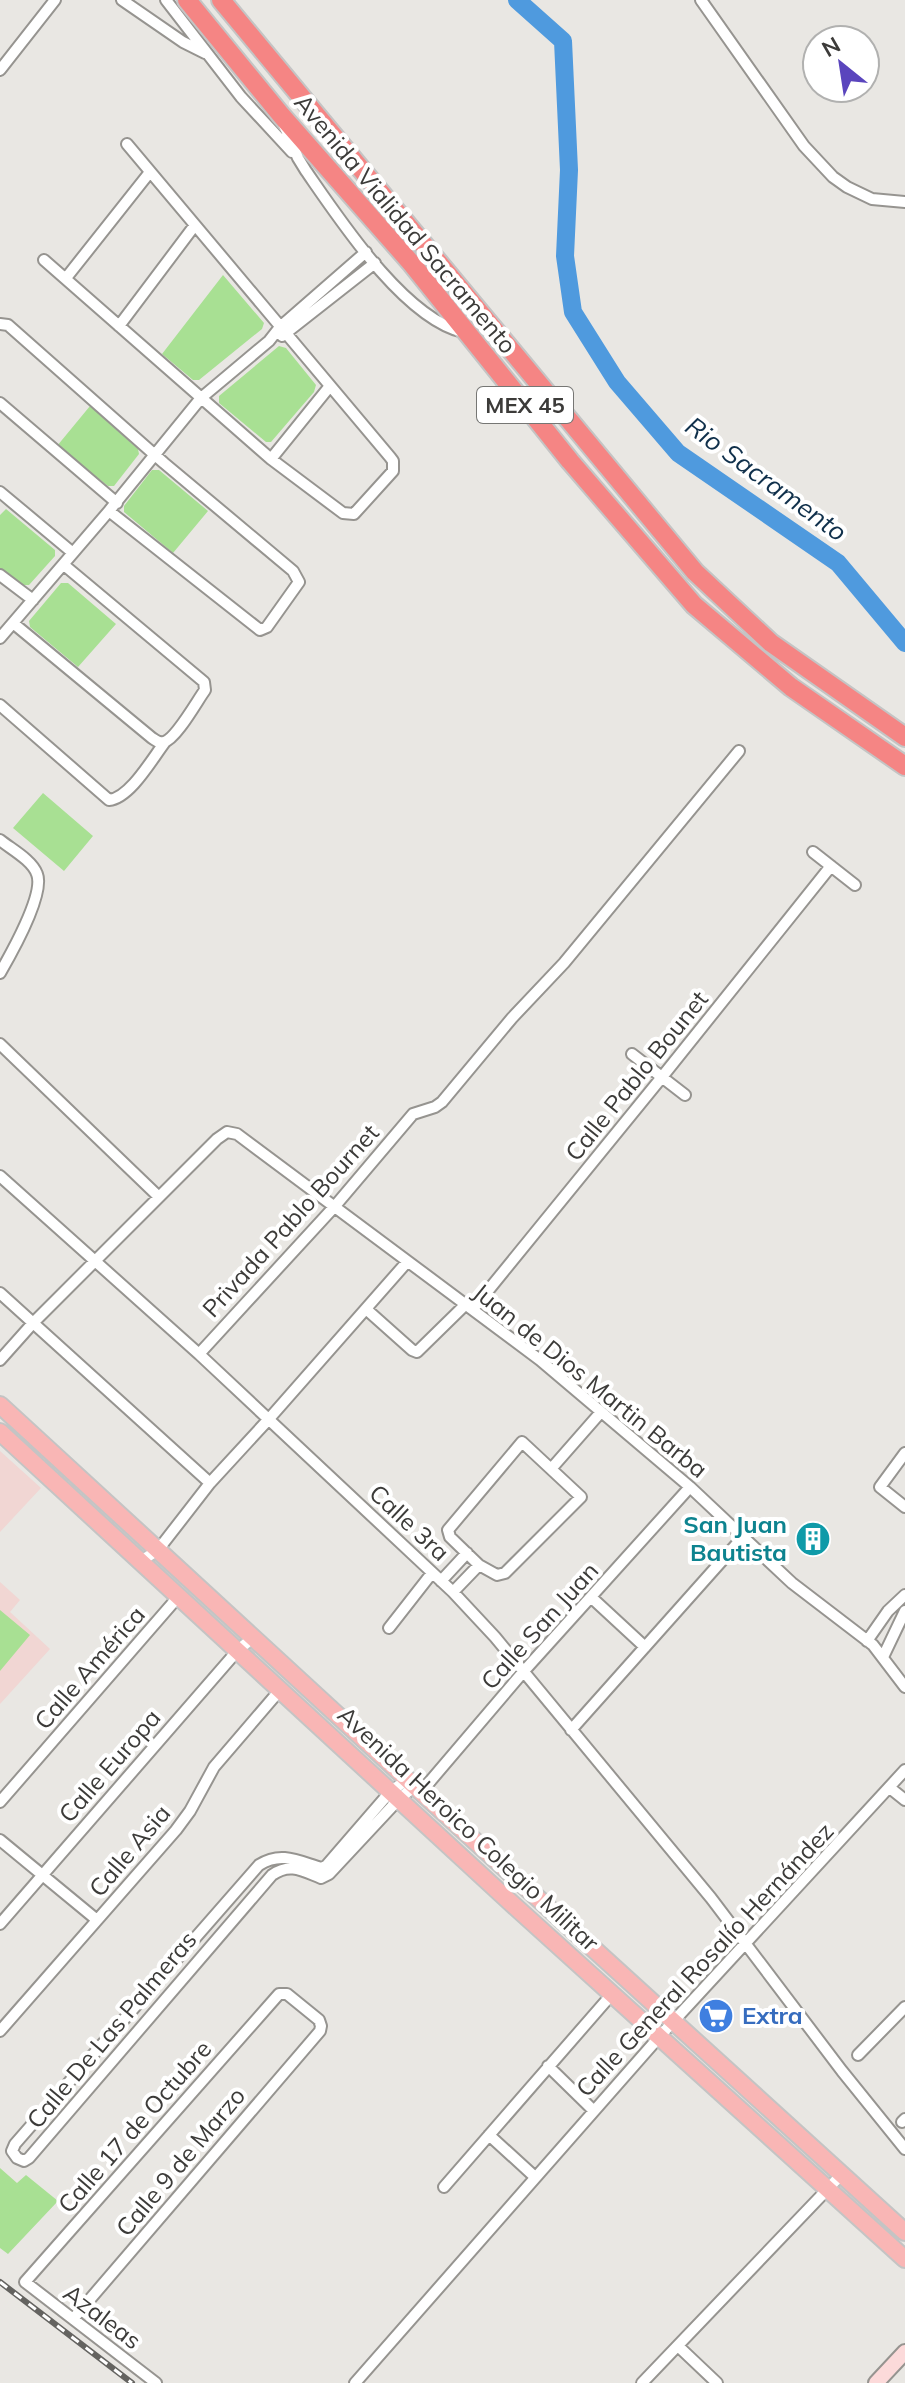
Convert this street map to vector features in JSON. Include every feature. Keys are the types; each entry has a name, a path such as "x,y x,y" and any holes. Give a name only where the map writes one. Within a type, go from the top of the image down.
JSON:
{"highway":[{"name":"Avenida Vialidad Sacramento","path":"187,0 281,115 412,264 570,461 694,605 791,687 905,766"},
{"name":"Avenida Vialidad Sacramento","path":"221,0 695,572 771,643 905,737"}],"main road":[{"name":"Avenida Heroico Colegio Militar","path":"0,1405 905,2232"},
{"name":"Avenida Heroico Colegio Militar","path":"0,1432 905,2259"}],"street":[{"path":"0,70 55,0"},
{"path":"122,0 183,42 209,55"},
{"path":"166,0 241,97 298,158 375,263 436,321 467,332"},
{"path":"701,0 804,146 833,177 872,199 905,202"},
{"path":"281,115 298,158"},
{"path":"44,260 271,459 343,513 354,514 393,471 393,461 127,144"},
{"path":"66,278 150,172"},
{"path":"119,326 195,225"},
{"path":"324,297 366,252"},
{"path":"0,638 113,507 201,398 324,297 375,263"},
{"path":"0,324 8,325 297,576 299,582 267,627 260,630 251,625 113,507 0,403"},
{"path":"271,459 330,386"},
{"path":"0,492 73,553"},
{"path":"0,705 109,800 121,797 129,789 174,734 205,687 204,682 64,565"},
{"path":"0,575 33,600"},
{"path":"13,623 152,738 165,742"},
{"name":"Privada Pablo Bournet","path":"199,1354 335,1206 413,1114 442,1102 512,1018 564,963 739,751"},
{"path":"0,840 34,868 39,882 34,902 0,973"},
{"path":"813,852 855,885"},
{"name":"Calle Pablo Bounet","path":"366,1309 417,1352 469,1307 662,1077 831,866"},
{"path":"0,1044 159,1197 0,1360"},
{"path":"632,1054 685,1095"},
{"name":"Juan de Dios Martin Barba","path":"159,1197 217,1139 227,1132 237,1134 540,1360 690,1487 792,1583 867,1641 905,1687"},
{"name":"Calle 3ra","path":"0,1176 199,1354 453,1592 524,1671 711,1898 905,2149"},
{"path":"141,1561 158,1550 210,1483 407,1262"},
{"path":"0,1293 210,1483"},
{"path":"551,1469 601,1412"},
{"path":"522,1442 551,1469 581,1497 505,1573 497,1575 479,1565 450,1537 449,1529 522,1442"},
{"path":"905,1453 880,1487 905,1507"},
{"name":"Calle San Juan","path":"415,1786 592,1598 690,1487"},
{"path":"571,1730 743,1537"},
{"path":"441,1581 467,1553"},
{"path":"453,1592 479,1565"},
{"path":"389,1628 432,1573"},
{"path":"867,1641 888,1611 905,1595"},
{"name":"Calle América","path":"0,1802 178,1597"},
{"path":"592,1598 645,1647"},
{"path":"883,1657 905,1611"},
{"name":"Calle Europa","path":"0,1924 238,1650 254,1637"},
{"name":"Calle Asia","path":"0,2031 176,1830 214,1767 280,1690"},
{"name":"Calle General Rosalío Hernández","path":"355,2383 593,2110 905,1770"},
{"path":"282,1863 289,1857 321,1868 326,1866 395,1795 415,1786"},
{"path":"890,1788 905,1800"},
{"path":"0,1840 97,1920"},
{"name":"Calle De Las Palmeras","path":"272,1858 282,1863 29,2158 24,2161 17,2158 12,2151 15,2144 259,1865 272,1858"},
{"name":"Calle 9 de Marzo","path":"73,2319 320,2031 319,2020 287,1994 283,1993 275,1999"},
{"path":"444,2187 612,1994"},
{"name":"Calle 17 de Octubre","path":"25,2282 275,1999"},
{"path":"858,2055 905,2007"},
{"path":"131,2011 144,2022"},
{"path":"548,2066 593,2110"},
{"path":"489,2135 535,2177"},
{"path":"642,2383 842,2174"},
{"name":"Azaleas","path":"25,2282 156,2383"},
{"path":"678,2346 717,2383"},
{"path":"876,2383 905,2352"}],"shaded area":[{"path":"0,1451 41,1488 0,1532"},
{"path":"0,1582 20,1600 10,1612 50,1649 0,1704"}],"green space":[{"path":"223,275 264,323 262,329 199,380 193,380 162,354"},
{"path":"279,346 286,348 316,385 314,392 271,442 266,442 219,403 219,396"},
{"path":"90,406 138,449 139,454 114,486 108,486 57,446"},
{"path":"152,470 159,470 208,511 173,553 124,512 124,506"},
{"path":"6,509 55,550 55,556 29,585 22,585 0,568 0,515"},
{"path":"61,583 68,583 116,624 78,667 30,627 29,621"},
{"path":"43,793 93,836 64,871 13,828"},
{"path":"0,1610 30,1635 0,1671"},
{"path":"0,2168 17,2183 26,2175 58,2201 8,2254 0,2248"}],"waterway":[{"name":"Rio Sacramento","path":"517,0 563,41 569,170 565,256 573,312 617,382 678,453 838,563 905,643"}],"railway":[{"path":"0,2282 132,2383"}],"place":[{"name":"San Juan Bautista","path":"813,1539"},
{"name":"Extra","path":"716,2016"}]}
